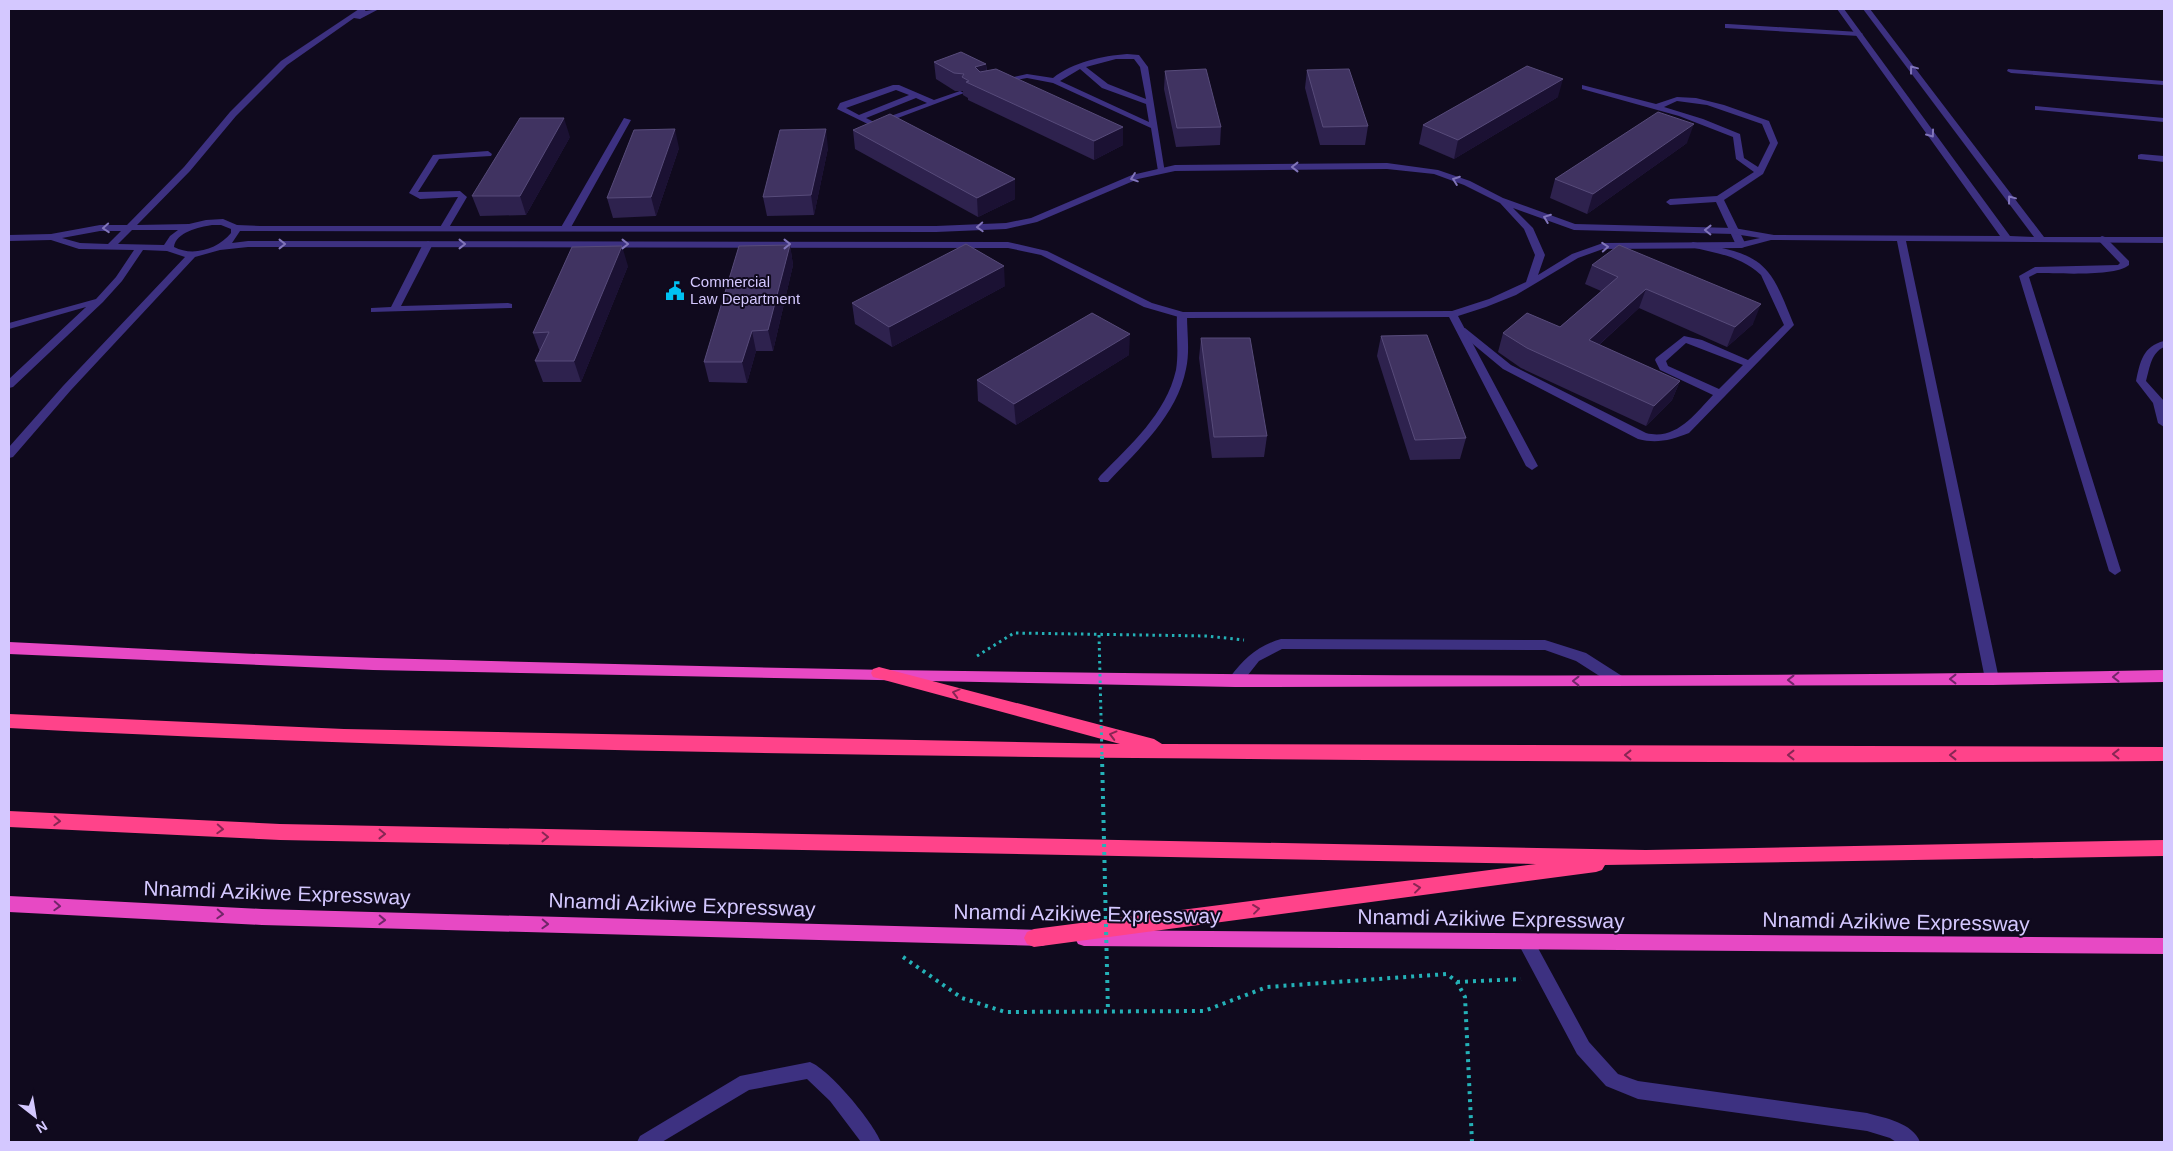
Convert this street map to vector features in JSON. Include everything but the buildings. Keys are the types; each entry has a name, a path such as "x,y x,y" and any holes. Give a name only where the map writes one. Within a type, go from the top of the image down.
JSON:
{"highway":[{"path":"9,648 373,664 879,673 1235,682 1992,679 2164,676"},
{"path":"879,673 1177,752"},
{"path":"9,721 340,736 1177,752 1739,756 2164,754"},
{"path":"9,819 290,832 1646,858 2160,849"},
{"path":"1034,938 1646,858"},
{"name":"Nnamdi Azikiwe Expressway","path":"9,904 262,917 1034,938 2164,946"}],"street":[{"path":"109,248 187,168 232,114 284,63 363,9"},
{"path":"343,24 375,9"},
{"path":"1841,9 2006,238"},
{"path":"1867,9 2040,238"},
{"path":"1728,26 1859,34"},
{"path":"1055,81 1059,75 1102,60 1125,56 1136,57 1144,67 1162,171"},
{"path":"1082,67 1096,82 1106,88 1150,103"},
{"path":"2011,71 2164,83"},
{"path":"991,84 1027,76 1055,81 1154,127"},
{"path":"1585,87 1655,107 1737,136 1740,159 1760,172"},
{"path":"934,103 902,88 887,88 841,107 843,112 874,125 960,94"},
{"path":"858,118 917,95"},
{"path":"1655,107 1676,99 1695,100 1766,123 1774,143 1760,172 1719,199 1670,202"},
{"path":"2038,108 2164,120"},
{"path":"565,229 627,120"},
{"path":"444,229 463,197 460,194 420,196 413,193 436,157 488,154"},
{"path":"2140,157 2164,159"},
{"path":"9,238 52,237 100,228 130,226 189,227 223,222 235,228 260,230 936,229 1006,226 1034,220 1135,177 1175,168 1387,166 1435,172 1467,184 1500,200 1574,227 1734,231 1774,238 2164,240"},
{"path":"1719,199 1741,245"},
{"path":"1500,200 1528,228 1540,255 1531,283"},
{"path":"169,248 169,243 173,238 189,227"},
{"path":"216,248 233,238 236,232 235,228"},
{"path":"248,244 260,230"},
{"path":"52,237 80,246 169,248 182,254 193,254 216,248 248,244 1008,245 1044,253 1148,305 1182,315 1452,314 1480,306 1531,283 1591,248 1604,246 1741,245 1774,238"},
{"path":"1901,238 1992,679"},
{"path":"2102,239 2126,263 2121,267 2109,269 2036,270 2024,276 2115,571"},
{"path":"395,309 428,244"},
{"path":"1461,330 1507,367 1654,440 1666,439 1684,430 1789,325 1765,274 1754,264 1738,255 1693,246"},
{"path":"9,384 100,300 119,280 140,248"},
{"path":"9,454 67,388 193,254"},
{"path":"9,326 100,300"},
{"path":"375,310 508,306"},
{"path":"1452,314 1532,466"},
{"path":"1104,479 1163,411 1175,389 1181,368 1182,315"},
{"path":"1720,394 1664,368 1660,360 1684,339 1698,342 1749,364"},
{"path":"2164,344 2157,346 2147,356 2140,381 2161,404 2164,423"},
{"path":"1235,682 1251,658 1281,644 1545,645 1581,656 1617,680"},
{"path":"1526,942 1583,1048 1612,1080 1638,1090 1867,1122 1894,1130 1911,1142"},
{"path":"646,1142 746,1082 810,1070 827,1084 849,1109 872,1142"}],"path":[{"path":"1014,633 1207,636"},
{"path":"1099,635 1108,1012"},
{"path":"869,933 962,998 1005,1012 1204,1011 1267,988 1332,981 1447,974 1457,982 1465,997 1472,1142"},
{"path":"1457,982 1546,978"}],"place":[{"name":"Commercial Law Department","path":"675,291"}]}
